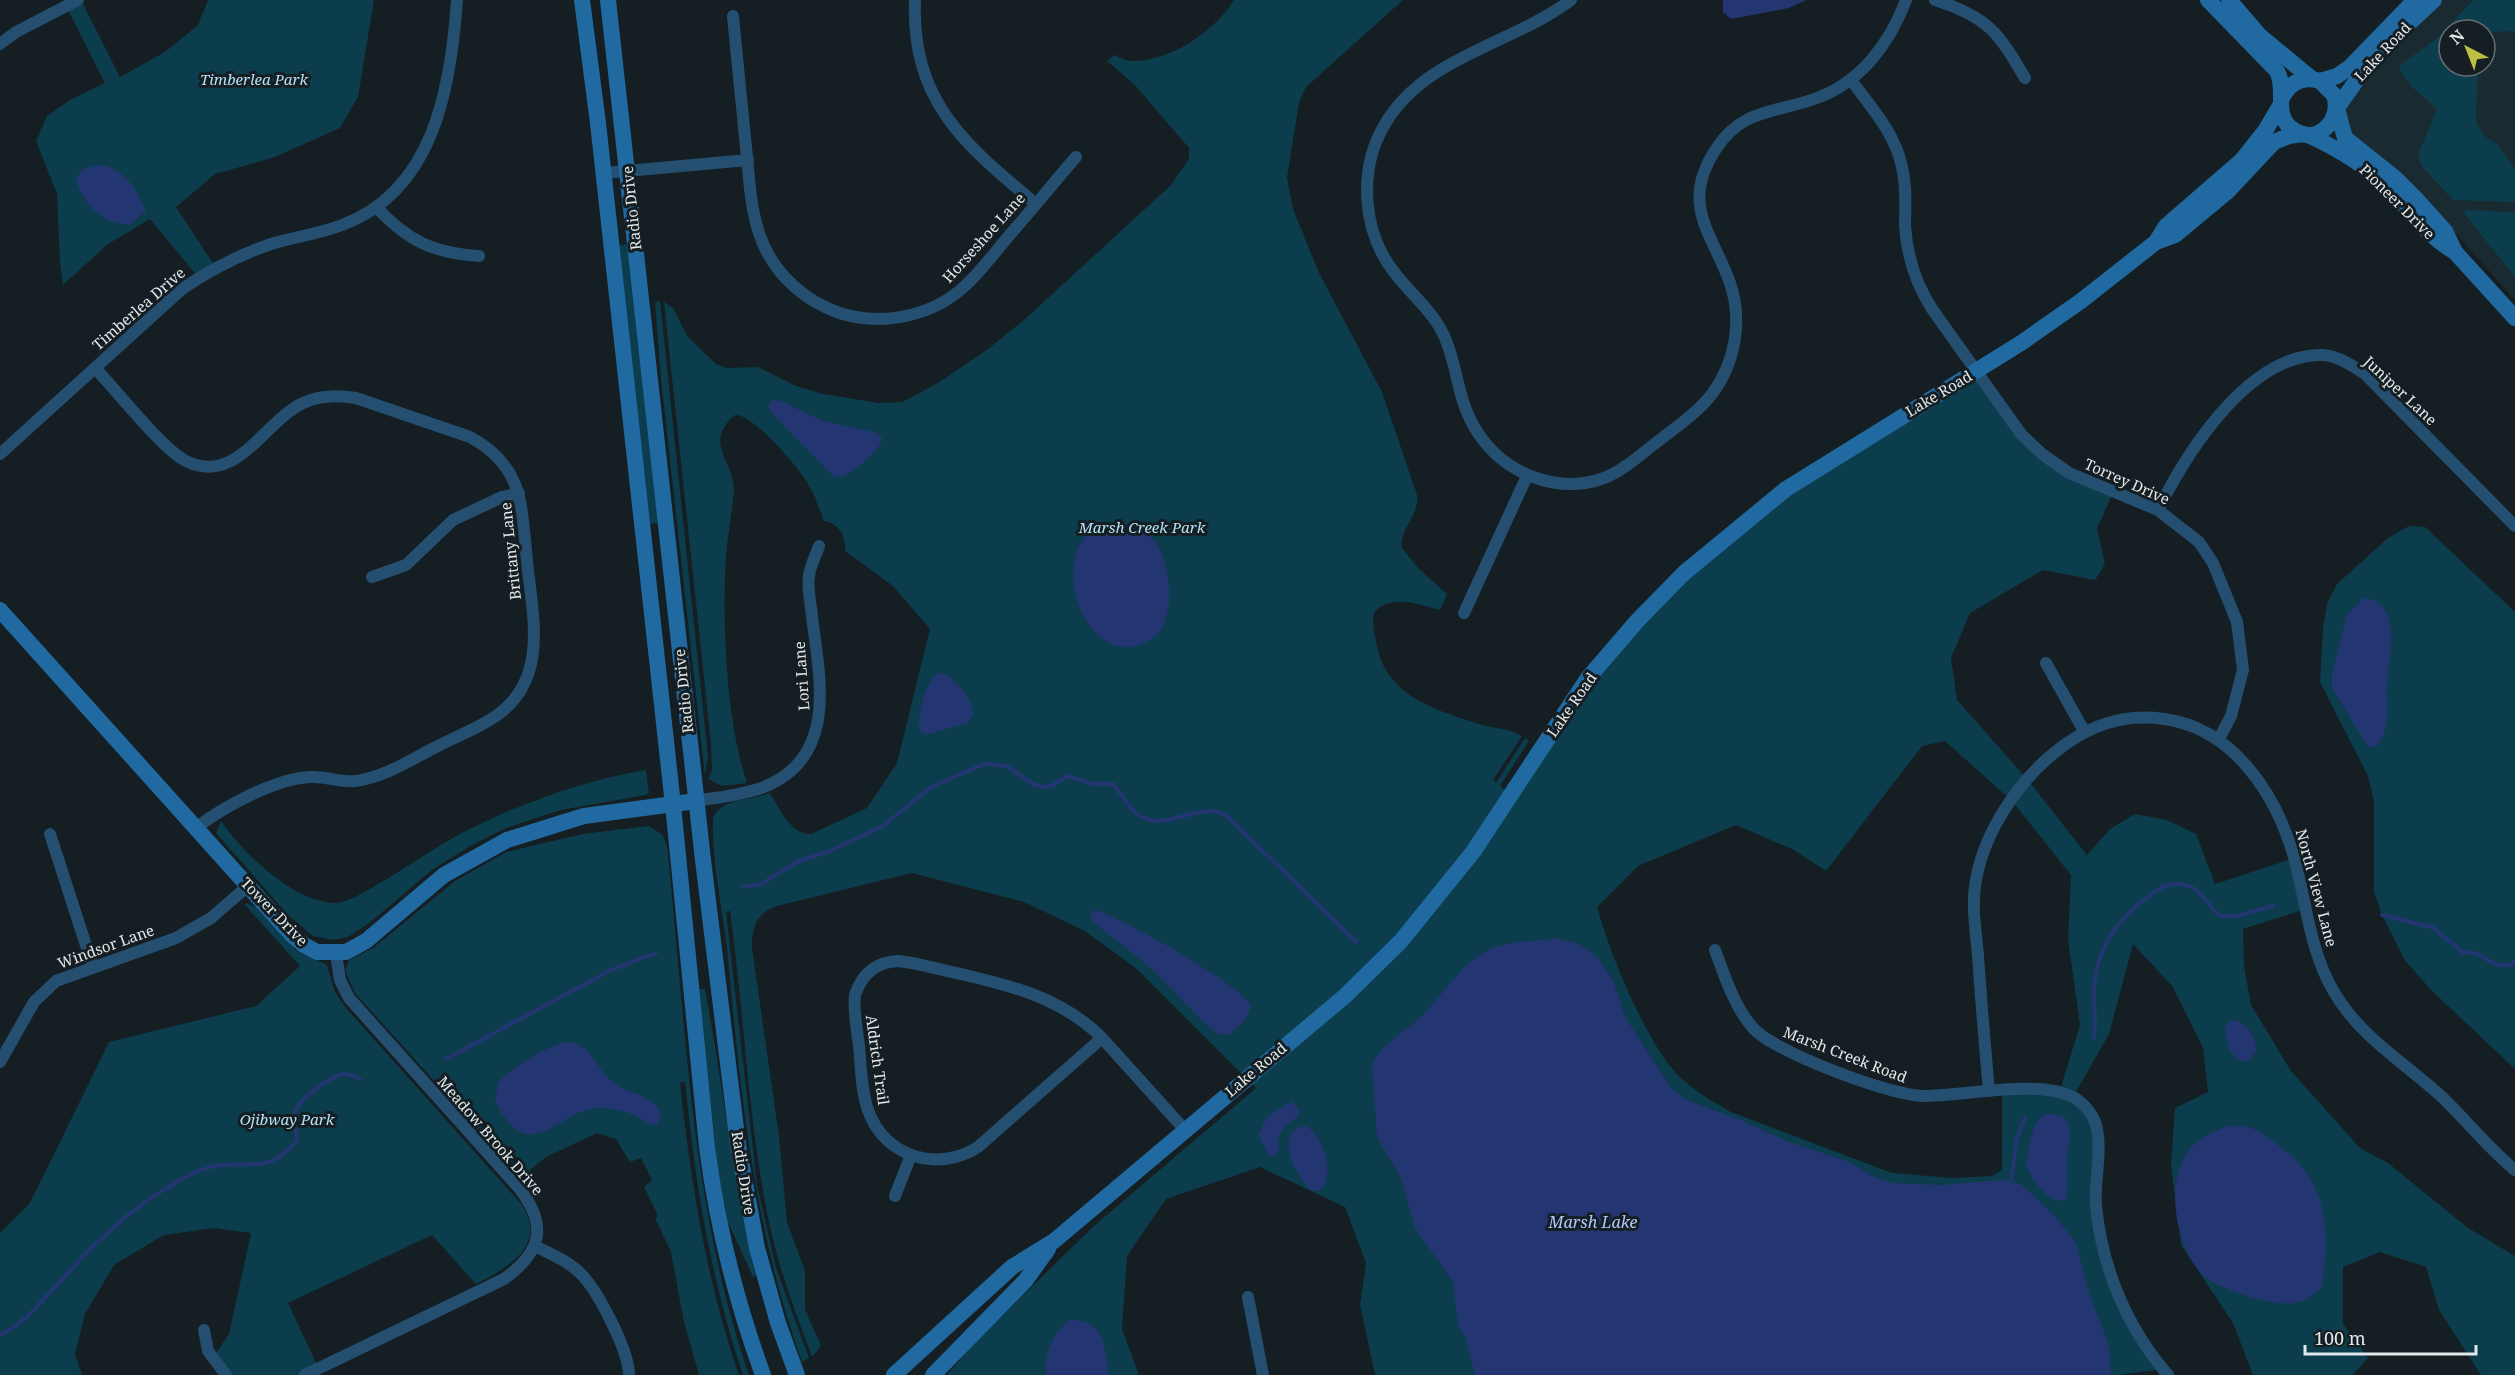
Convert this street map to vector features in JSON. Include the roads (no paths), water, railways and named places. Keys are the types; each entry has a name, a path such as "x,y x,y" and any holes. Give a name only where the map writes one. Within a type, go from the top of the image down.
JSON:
{"street":[{"path":"0,44 16,32 78,0"},
{"name":"Timberlea Drive","path":"0,454 164,304 207,273 253,250 343,225 376,207 418,164 436,127 442,104 457,0"},
{"name":"Radio Drive","path":"582,0 604,173 712,1181 731,1275 763,1375"},
{"name":"Radio Drive","path":"609,0 696,801 746,1197 763,1273 796,1374"},
{"path":"915,0 915,26 924,75 943,111 969,147 1036,204"},
{"path":"1570,0 1426,79 1400,101 1383,127 1370,156 1367,182 1368,211 1377,245 1393,272 1435,321 1447,343 1458,391 1472,422 1493,451 1527,476 1567,484 1605,478 1623,468 1702,406 1723,378 1732,357 1737,322 1730,282 1704,228 1701,212 1703,177 1708,162 1725,136 1752,116 1815,99 1851,80 1884,44 1906,0"},
{"path":"1935,0 1966,11 1987,24 2004,43 2025,78"},
{"path":"2208,0 2277,72 2282,116 2288,126 2306,135 2328,127 2337,108 2331,89 2260,36 2229,0"},
{"name":"Lake Road","path":"2316,80 2337,76 2350,67 2415,0"},
{"name":"Lake Road","path":"2337,108 2373,57 2434,0"},
{"name":"Horseshoe Lane","path":"733,16 748,160 759,232 775,266 809,300 832,310 858,318 904,317 929,309 949,298 966,285 1076,157"},
{"name":"Torrey Drive","path":"1851,80 1887,129 1901,160 1906,185 1907,243 1917,281 1932,309 2022,434 2042,454 2068,473 2158,510 2199,542 2213,563 2238,622 2243,670 2231,716 2219,739"},
{"path":"2282,101 2291,85 2316,80"},
{"name":"Lake Road","path":"2156,242 2166,226 2250,151 2282,101"},
{"name":"Pioneer Drive","path":"2337,108 2345,138 2406,190 2445,231 2455,252"},
{"name":"Lake Road","path":"894,1375 1012,1267 1054,1241 1345,996 1401,941 1473,852 1588,678 1638,620 1684,573 1786,489 1976,371 2081,301 2156,242 2175,235 2215,202 2271,144 2283,138 2306,135"},
{"name":"Pioneer Drive","path":"2306,135 2335,148 2366,169 2435,240 2455,252 2515,318"},
{"path":"604,173 748,160"},
{"path":"376,207 390,222 427,245 447,254 479,256"},
{"name":"Juniper Lane","path":"2158,510 2191,450 2224,410 2275,366 2296,358 2323,355 2342,361 2365,374 2515,526"},
{"name":"Brittany Lane","path":"95,368 172,452 194,464 207,466 230,463 302,404 327,396 343,396 424,422 483,445 506,466 519,493 534,652 526,681 508,706 487,722 381,775 356,781 312,777 286,782 225,808 196,828"},
{"path":"1464,613 1527,476"},
{"path":"372,577 406,565 453,520 502,496 519,493"},
{"name":"Lori Lane","path":"696,801 744,793 769,785 794,766 813,739 819,720 821,692 808,579 819,546"},
{"name":"Tower Drive","path":"0,609 301,943 317,952 336,954"},
{"path":"2046,663 2084,731"},
{"name":"North View Lane","path":"1989,1091 1974,901 1979,865 1995,827 2023,786 2047,759 2084,731 2124,717 2147,716 2196,728 2219,739 2255,776 2283,826 2293,854 2322,965 2332,990 2349,1016 2383,1050 2440,1095 2515,1170"},
{"path":"336,954 359,945 435,882 471,858 507,840 574,818 696,801"},
{"path":"50,834 93,967"},
{"name":"Windsor Lane","path":"0,1062 27,1012 44,991 67,976 176,938 211,918 248,886"},
{"name":"Marsh Creek Road","path":"1715,950 1745,1018 1755,1030 1780,1048 1905,1095 2016,1089 2059,1093 2073,1097 2092,1116 2098,1139 2096,1206 2107,1265 2132,1324 2168,1375"},
{"name":"Meadow Brook Drive","path":"336,954 340,980 351,1000 528,1200 536,1214 535,1246"},
{"name":"Aldrich Trail","path":"1102,1038 971,1152 943,1160 911,1155 894,1145 880,1132 870,1117 865,1099 855,1000 862,979 877,966 892,961 1026,990 1063,1007 1102,1038 1185,1130"},
{"path":"895,1196 911,1155"},
{"name":"Lake Road","path":"933,1375 1025,1281 1054,1241"},
{"path":"305,1375 504,1279 523,1266 535,1246 569,1264 590,1286 626,1349 629,1375"},
{"path":"1248,1297 1263,1375"},
{"path":"204,1330 208,1351 226,1375"},
{"path":"885,1375 932,1340"}],"water":[{"path":"1723,0 1806,0 1789,8 1731,19 1723,12"},
{"path":"101,165 117,171 129,182 146,211 129,225 110,221 95,211 83,197 76,179 82,169"},
{"path":"772,400 781,401 823,421 877,433 882,438 881,443 854,471 847,475 834,477 773,414 768,407"},
{"path":"1121,522 1140,529 1156,543 1165,564 1169,592 1169,605 1161,629 1154,637 1129,647 1106,642 1089,624 1077,600 1073,573 1078,548 1094,529"},
{"path":"2364,598 2376,601 2385,610 2391,634 2387,680 2387,721 2376,747 2371,747 2365,742 2332,688 2332,674 2347,614"},
{"path":"938,673 950,678 962,689 973,709 973,715 967,723 926,735 920,731 919,717 929,684"},
{"path":"1096,910 1154,938 1227,983 1251,1006 1245,1021 1229,1035 1218,1034 1151,968 1091,920 1091,912"},
{"name":"Marsh Lake","path":"1555,938 1579,944 1597,957 1613,980 1625,1017 1672,1089 1684,1099 1741,1120 1789,1142 1849,1162 1874,1177 1892,1183 1940,1185 2004,1180 2021,1184 2054,1215 2076,1243 2090,1296 2109,1345 2111,1375 1475,1375 1466,1338 1458,1324 1453,1282 1415,1228 1401,1178 1377,1137 1372,1067 1381,1051 1426,1012 1471,961 1495,947"},
{"path":"2232,1020 2246,1027 2254,1041 2257,1051 2248,1061 2241,1061 2230,1052 2224,1028"},
{"path":"566,1042 574,1043 587,1050 606,1076 618,1086 651,1101 661,1114 658,1123 652,1125 630,1113 603,1108 587,1110 533,1134 521,1132 508,1122 495,1101 498,1083 530,1058"},
{"path":"1292,1101 1299,1111 1298,1116 1280,1134 1279,1150 1273,1158 1268,1155 1258,1134 1268,1116"},
{"path":"2047,1113 2065,1117 2071,1134 2067,1151 2067,1198 2065,1201 2052,1198 2047,1194 2026,1166 2034,1129 2041,1117"},
{"path":"1306,1126 1323,1148 1328,1167 1324,1185 1319,1191 1311,1190 1306,1185 1293,1163 1288,1148 1291,1133 1299,1127"},
{"path":"2228,1126 2250,1128 2278,1145 2295,1159 2308,1175 2316,1191 2325,1226 2326,1246 2322,1287 2303,1301 2286,1304 2231,1291 2201,1273 2185,1247 2176,1214 2175,1198 2180,1166 2196,1143"},
{"path":"1070,1320 1082,1321 1097,1330 1104,1345 1109,1375 1046,1375 1048,1352 1054,1337"}],"waterway":[{"path":"743,887 761,884 799,861 830,851 883,826 931,787 984,764 1006,766 1033,784 1043,787 1051,786 1068,776 1094,784 1113,784 1136,813 1151,820 1161,821 1205,812 1226,815 1356,942"},
{"path":"2094,1037 2095,976 2103,949 2127,915 2154,892 2174,884 2191,887 2220,916 2236,916 2273,906"},
{"path":"2382,915 2434,928 2463,953 2475,953 2496,964 2511,965 2515,961"},
{"path":"446,1059 611,970 656,953"},
{"path":"0,1335 27,1316 99,1241 151,1198 201,1170 215,1166 264,1163 275,1159 286,1152 297,1140 295,1112 309,1094 325,1082 340,1075 346,1074 360,1079"},
{"path":"2011,1181 2017,1138 2025,1118"}],"park label":[{"name":"Timberlea Park","path":"254,80"},
{"name":"Marsh Creek Park","path":"1142,528"},
{"name":"Ojibway Park","path":"287,1120"}]}
